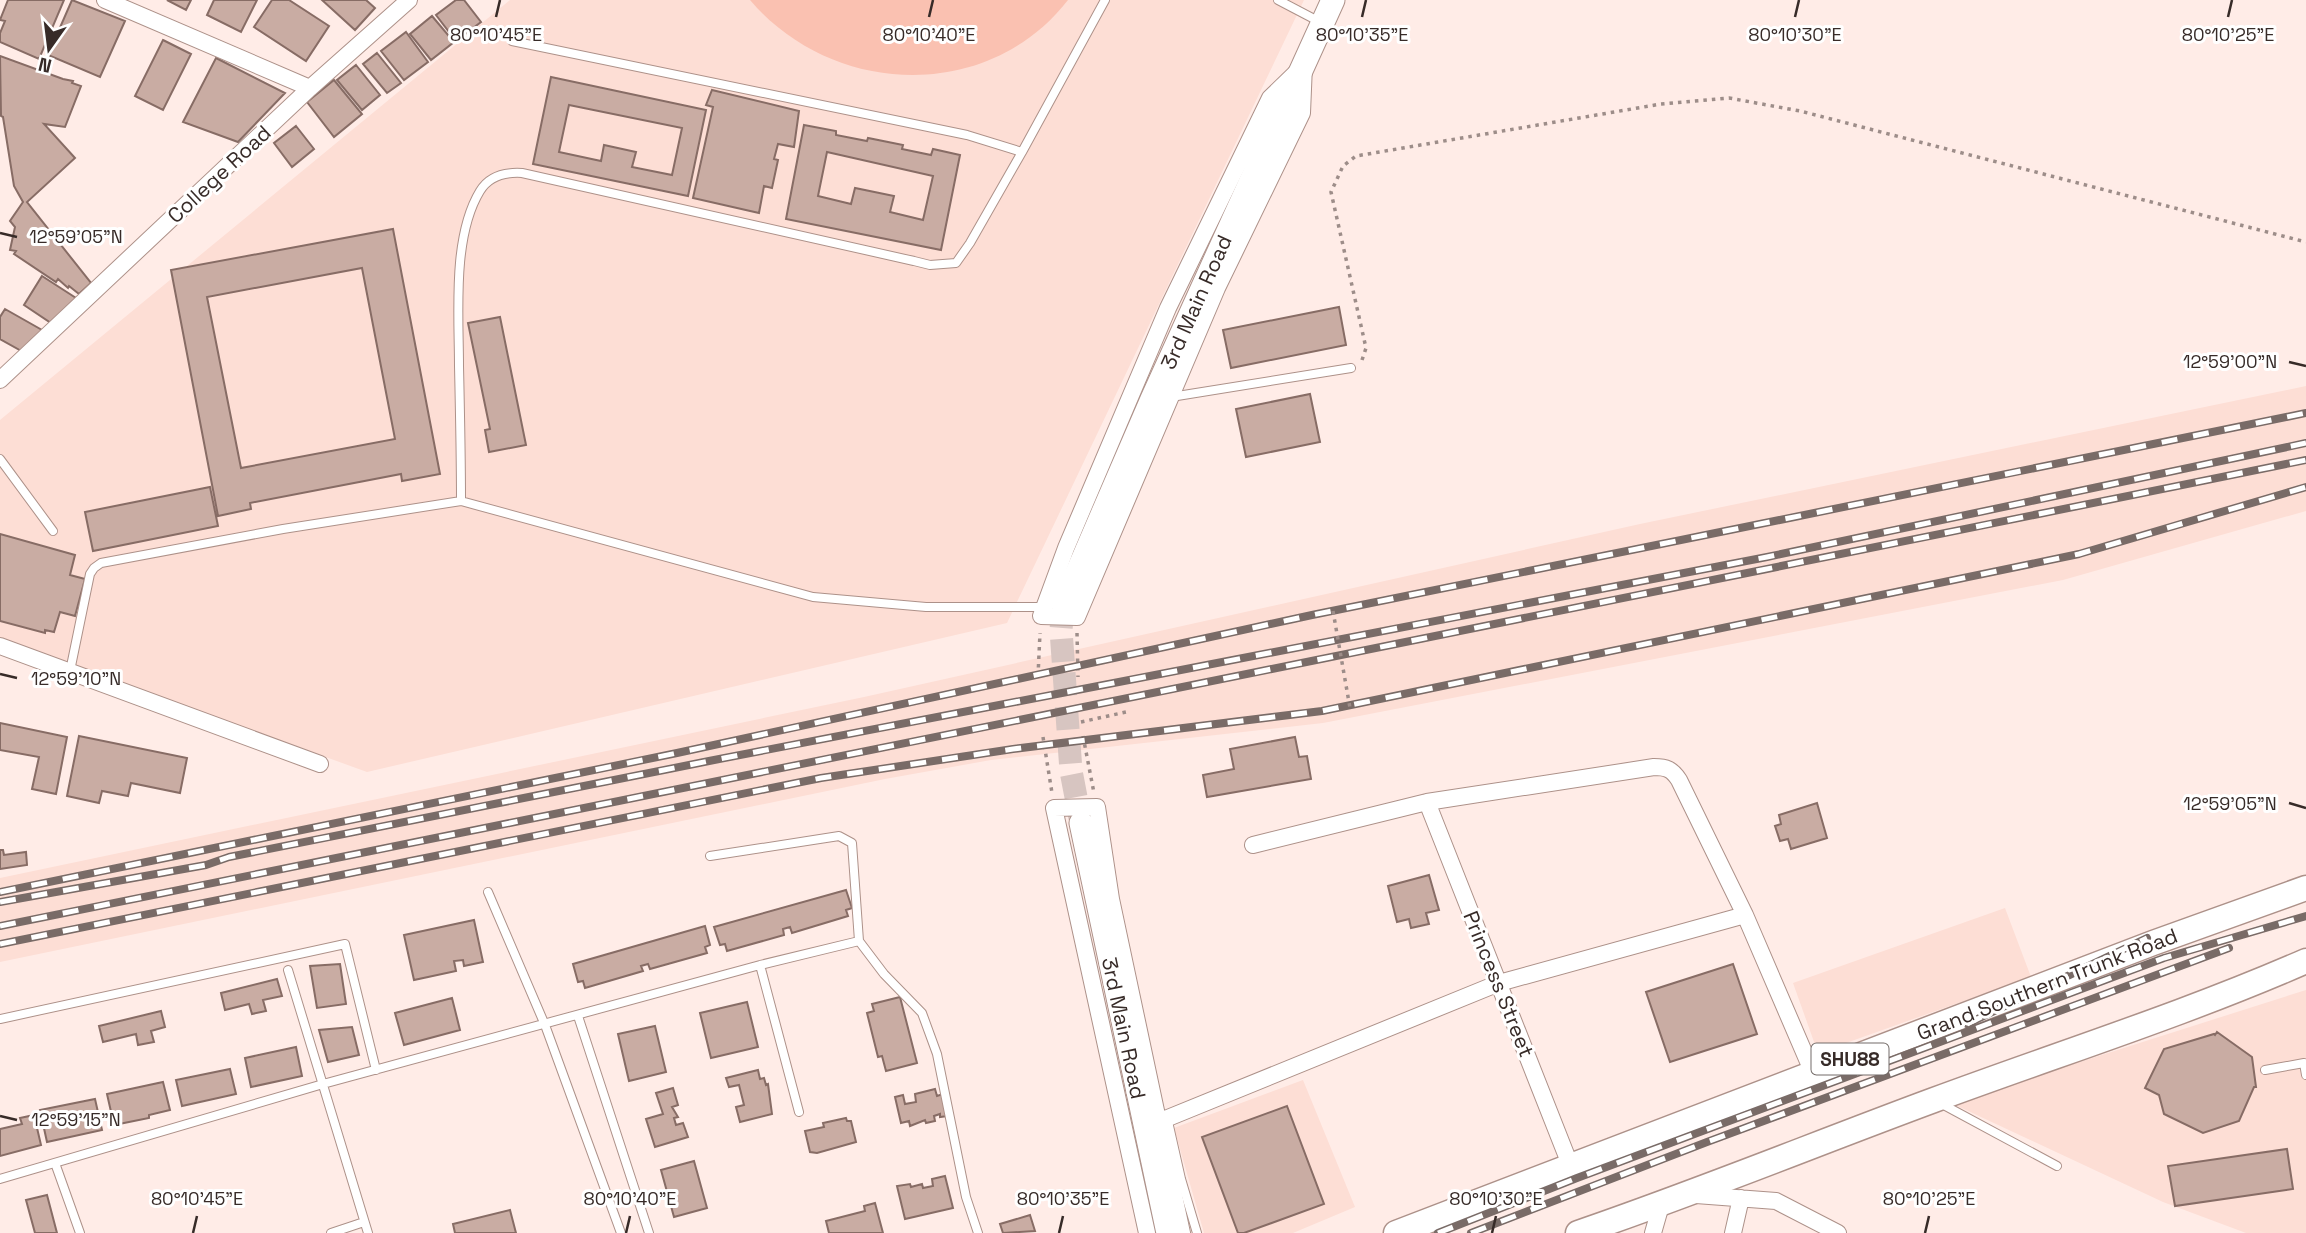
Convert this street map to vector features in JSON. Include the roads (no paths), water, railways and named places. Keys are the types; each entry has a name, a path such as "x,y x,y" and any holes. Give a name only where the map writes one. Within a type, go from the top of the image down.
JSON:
{"main road":[{"name":"Grand Southern Trunk Road","path":"1396,1233 2153,943 2306,888"},
{"path":"1577,1233 1661,1205 1934,1100 2248,986 2306,961"}],"street":[{"path":"105,0 310,88"},
{"name":"College Road","path":"0,380 310,88 409,0"},
{"name":"3rd Main Road","path":"1057,611 1333,0"},
{"path":"1057,611 1171,397 1217,288 1302,113 1304,65"},
{"path":"0,646 320,764"},
{"path":"1253,845 1427,802 1665,767 1674,771 1679,780 1745,915 1813,1073"},
{"name":"Princess Street","path":"1427,802 1571,1167"},
{"path":"1147,1233 1053,803 1091,810 1163,1119 1182,1233"},
{"name":"3rd Main Road","path":"1091,810 1168,1233"},
{"path":"1163,1119 1499,983 1745,915"},
{"path":"1690,1193 1776,1201 1838,1233"},
{"path":"1733,1233 1741,1198"},
{"path":"1653,1233 1661,1205"}],"lane":[{"path":"461,501 458,280 467,221 481,190 490,181 505,173 522,173 914,261 944,264 957,262 1022,152 1105,0"},
{"path":"1278,0 1323,23"},
{"path":"512,41 967,135 1022,152"},
{"path":"1171,397 1351,368"},
{"path":"0,458 53,531"},
{"path":"69,671 90,574 101,563 283,529 461,501 813,597 926,607 1057,611"},
{"path":"710,856 839,835 852,843 859,941 884,974 922,1013 937,1054 966,1197 978,1233"},
{"path":"488,892 545,1025 621,1233"},
{"path":"0,1179 323,1084 760,965 859,941"},
{"path":"0,1019 345,944 376,1070"},
{"path":"760,965 799,1112"},
{"path":"288,970 368,1233"},
{"path":"578,1016 649,1233"},
{"path":"2265,1070 2304,1063 2306,1075"},
{"path":"1934,1100 2057,1166"},
{"path":"1163,1119 1197,1233"},
{"path":"55,1163 80,1233"},
{"path":"331,1233 364,1222"}],"tunnel":[{"path":"1063,605 1061,630 1071,771 1081,823"}],"railway":[{"path":"0,892 677,753 1312,615 2306,413"},
{"path":"0,902 206,865 229,857 709,761 1767,557 2306,443"},
{"path":"0,926 2306,460"},
{"path":"0,944 821,778 1013,749 1322,711 2079,554 2306,487"},
{"path":"1438,1233 1577,1178 2164,958 2306,916"},
{"path":"1967,1024 2147,938"},
{"path":"1471,1233 1707,1142 2229,948"}]}
